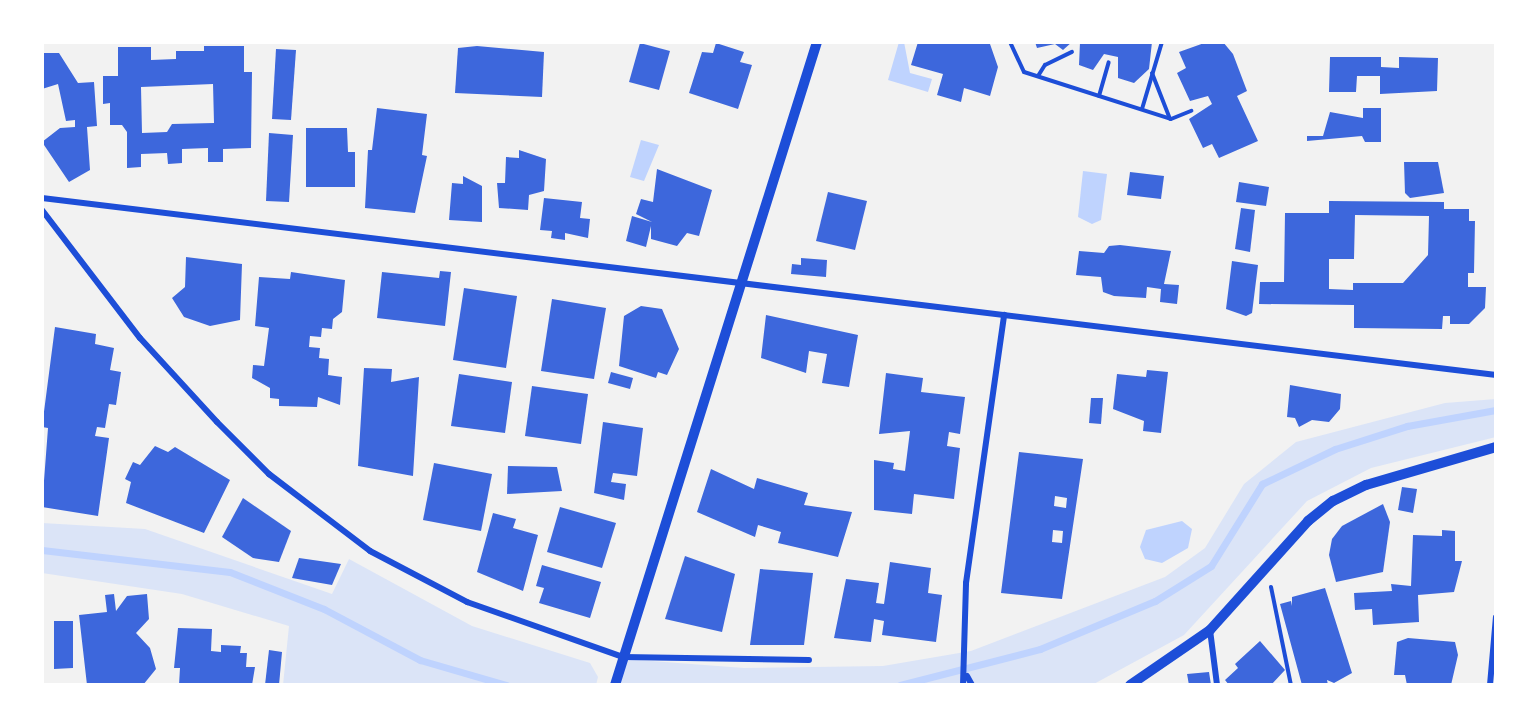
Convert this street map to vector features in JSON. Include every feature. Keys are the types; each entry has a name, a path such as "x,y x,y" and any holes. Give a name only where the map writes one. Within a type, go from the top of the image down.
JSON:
{"street":[{"path":"615,685 817,42"},
{"path":"42,198 1496,375"},
{"path":"42,210 140,338 269,474 370,550 467,603 623,657 809,660"},
{"path":"972,685 967,676 964,624 1004,315"},
{"path":"1130,685 1210,630 1266,566 1334,501 1366,485 1496,447"},
{"path":"1490,685 1496,617"},
{"path":"1210,630 1217,685"},
{"path":"963,685 967,676"}],"lane":[{"path":"512,42 526,42"}],"path":[{"path":"1010,42 1024,72 1171,119 1191,111"},
{"path":"1142,109 1162,42"},
{"path":"1038,76 1045,65 1072,52"},
{"path":"1099,96 1109,62"},
{"path":"1152,73 1171,119"},
{"path":"1266,566 1291,685"}],"shaded area":[{"path":"1496,399 1496,437 1371,468 1307,501 1184,635 1092,685 617,685 625,659 744,668 883,666 971,651 1165,577 1205,548 1244,484 1296,442 1445,403"},
{"path":"42,523 145,529 332,594 349,559 472,626 590,663 598,677 596,685 283,685 289,626 182,594 42,573"}],"water":[{"path":"899,42 904,42 910,73 932,79 928,92 888,80"},
{"path":"641,140 659,145 644,181 630,177"},
{"path":"1083,171 1107,174 1101,220 1092,224 1078,217"},
{"path":"1182,521 1192,529 1188,548 1162,563 1145,559 1140,547 1146,530"}],"building":[{"path":"918,42 990,44 998,67 990,96 964,88 961,102 937,95 943,74 911,65"},
{"path":"1035,42 1072,42 1063,50 1055,44 1037,48"},
{"path":"1080,42 1152,42 1149,69 1134,83 1118,78 1118,57 1104,54 1093,70 1079,65"},
{"path":"1207,42 1223,42 1233,54 1247,91 1237,96 1258,141 1219,158 1212,144 1203,148 1189,119 1212,104 1208,96 1190,101 1177,73 1186,68 1179,52"},
{"path":"640,43 670,51 659,90 629,82"},
{"path":"716,43 744,52 740,62 752,65 738,109 689,93 702,52 713,53"},
{"path":"204,46 244,46 244,72 252,72 251,148 223,149 223,162 208,162 208,148 182,149 182,163 168,164 167,153 141,154 141,167 127,168 127,132 122,125 110,125 110,103 103,104 103,76 118,76 118,47 151,47 151,60 176,59 176,51 204,51","holes":["213,84 214,123 172,124 167,132 142,133 141,87"]},
{"path":"477,46 544,52 542,97 455,93 458,48"},
{"path":"276,49 296,50 291,120 272,119"},
{"path":"42,53 59,53 78,83 94,82 97,126 87,127 90,170 69,182 42,142 60,128 75,127 75,120 66,121 58,84 42,89"},
{"path":"1330,57 1381,57 1381,67 1399,68 1399,57 1438,58 1437,91 1380,94 1380,76 1357,76 1356,92 1329,92"},
{"path":"377,108 427,114 422,155 427,156 415,213 365,208 368,150 372,150"},
{"path":"1363,108 1381,108 1381,142 1365,142 1362,136 1307,141 1307,136 1323,136 1330,112 1363,118"},
{"path":"306,128 347,128 348,152 355,152 355,187 306,187"},
{"path":"269,133 293,135 289,202 266,201"},
{"path":"519,150 546,159 544,191 529,195 528,210 499,208 497,183 505,183 506,157 519,158"},
{"path":"1404,162 1438,162 1444,193 1410,198 1405,193"},
{"path":"657,169 712,190 699,236 687,233 677,246 651,239 651,226 646,247 626,241 632,216 652,222 636,214 641,199 653,202"},
{"path":"1130,172 1164,176 1161,199 1127,195"},
{"path":"463,176 482,186 482,222 449,220 452,183 463,184"},
{"path":"1239,182 1269,187 1266,206 1236,202"},
{"path":"828,192 867,201 855,250 816,241"},
{"path":"544,198 582,202 580,218 590,219 588,238 565,233 565,240 551,238 552,231 540,230"},
{"path":"1329,201 1444,202 1444,209 1469,209 1469,221 1475,221 1474,273 1468,273 1468,287 1486,287 1485,308 1469,324 1450,324 1450,316 1443,316 1442,329 1354,328 1354,305 1259,304 1260,282 1284,282 1285,213 1329,213","holes":["1355,215 1429,216 1428,255 1403,283 1353,283 1353,290 1329,289 1329,259 1354,259"]},
{"path":"1241,208 1255,210 1250,252 1235,249"},
{"path":"1120,245 1171,251 1164,284 1179,285 1177,304 1160,302 1161,289 1147,287 1146,298 1114,296 1103,292 1101,277 1076,275 1079,251 1104,253 1109,246"},
{"path":"186,257 242,264 240,320 210,326 184,317 172,298 185,287"},
{"path":"801,258 827,260 826,277 791,274 792,264 801,265"},
{"path":"1232,261 1258,265 1252,313 1246,316 1226,309"},
{"path":"440,271 451,272 445,326 377,318 382,272 439,278"},
{"path":"291,272 345,280 342,312 333,319 332,329 322,328 321,337 310,336 309,347 320,348 319,358 329,359 328,375 342,377 340,405 318,397 317,407 279,406 279,399 270,398 270,388 252,378 253,365 264,366 269,328 255,326 259,277 290,279"},
{"path":"464,288 517,296 506,368 453,360"},
{"path":"552,299 606,308 594,379 541,371"},
{"path":"641,306 662,309 679,349 667,375 658,372 656,378 619,366 624,316"},
{"path":"766,315 858,335 849,387 822,383 827,354 809,351 806,373 761,358"},
{"path":"55,327 96,334 95,344 114,348 110,370 121,372 116,405 109,404 105,428 97,427 95,436 109,438 98,516 42,507 48,428 42,427"},
{"path":"364,368 392,369 391,382 419,377 413,476 358,466"},
{"path":"1147,370 1168,372 1161,433 1143,431 1144,421 1113,409 1117,374 1146,377"},
{"path":"611,372 633,378 630,389 608,383"},
{"path":"886,373 923,378 921,392 965,397 960,434 949,432 947,446 960,448 954,499 914,494 912,514 874,510 874,460 894,463 893,469 905,471 910,431 879,434"},
{"path":"459,374 512,382 505,433 451,426"},
{"path":"1290,385 1341,394 1340,409 1329,422 1312,420 1299,427 1295,418 1287,417"},
{"path":"532,386 588,394 581,444 525,436"},
{"path":"1091,398 1103,398 1101,424 1089,423"},
{"path":"603,422 643,428 637,476 613,473 611,482 626,484 624,500 594,493"},
{"path":"155,446 168,452 175,447 230,480 204,533 126,503 131,482 125,479 133,462 140,465"},
{"path":"1019,452 1083,459 1062,599 1001,593","holes":["1055,496 1067,498 1066,508 1054,506","1053,530 1063,531 1062,543 1052,542"]},
{"path":"434,463 492,474 481,531 423,520"},
{"path":"508,466 557,467 562,491 507,494"},
{"path":"711,469 754,489 757,478 808,493 804,505 852,512 838,557 778,543 781,532 758,525 755,537 697,512"},
{"path":"1402,487 1417,489 1413,513 1398,510"},
{"path":"243,498 291,531 279,562 253,558 222,537"},
{"path":"1383,504 1390,522 1383,572 1336,582 1329,555 1332,539 1342,526"},
{"path":"560,507 616,523 602,568 547,552"},
{"path":"493,513 516,519 513,528 538,535 523,591 477,572"},
{"path":"1442,530 1455,531 1455,561 1462,561 1454,592 1418,595 1419,622 1373,625 1372,609 1355,610 1354,593 1392,591 1391,584 1411,586 1413,535 1442,536"},
{"path":"685,556 735,574 722,632 665,619"},
{"path":"299,558 341,564 332,585 292,578"},
{"path":"890,562 931,568 928,593 942,595 936,642 882,635 884,621 874,619 871,642 834,638 846,579 879,583 876,603 884,604"},
{"path":"542,565 601,582 590,618 539,603 544,588 536,586"},
{"path":"760,569 813,573 804,645 750,645"},
{"path":"1325,588 1352,673 1334,683 1327,680 1328,685 1302,685 1280,604 1291,601 1292,606 1292,597"},
{"path":"114,594 116,611 127,596 147,594 149,619 136,633 150,648 156,669 143,685 87,685 79,615 107,612 105,595"},
{"path":"54,621 73,621 73,668 54,669"},
{"path":"178,628 212,629 211,651 221,652 221,645 241,646 240,653 247,653 246,667 255,667 252,685 179,685 180,668 174,668"},
{"path":"1408,638 1455,642 1458,655 1451,685 1407,685 1405,675 1394,675 1397,642"},
{"path":"1260,641 1285,670 1271,685 1229,685 1225,680 1238,668 1235,664"},
{"path":"269,650 282,652 279,685 265,685"},
{"path":"1209,672 1211,685 1189,685 1187,674"}],"waterway":[{"path":"900,685 1040,649 1155,601 1211,566 1262,484 1335,449 1407,426 1496,410"},
{"path":"42,550 230,572 324,609 420,660 506,685"}]}
